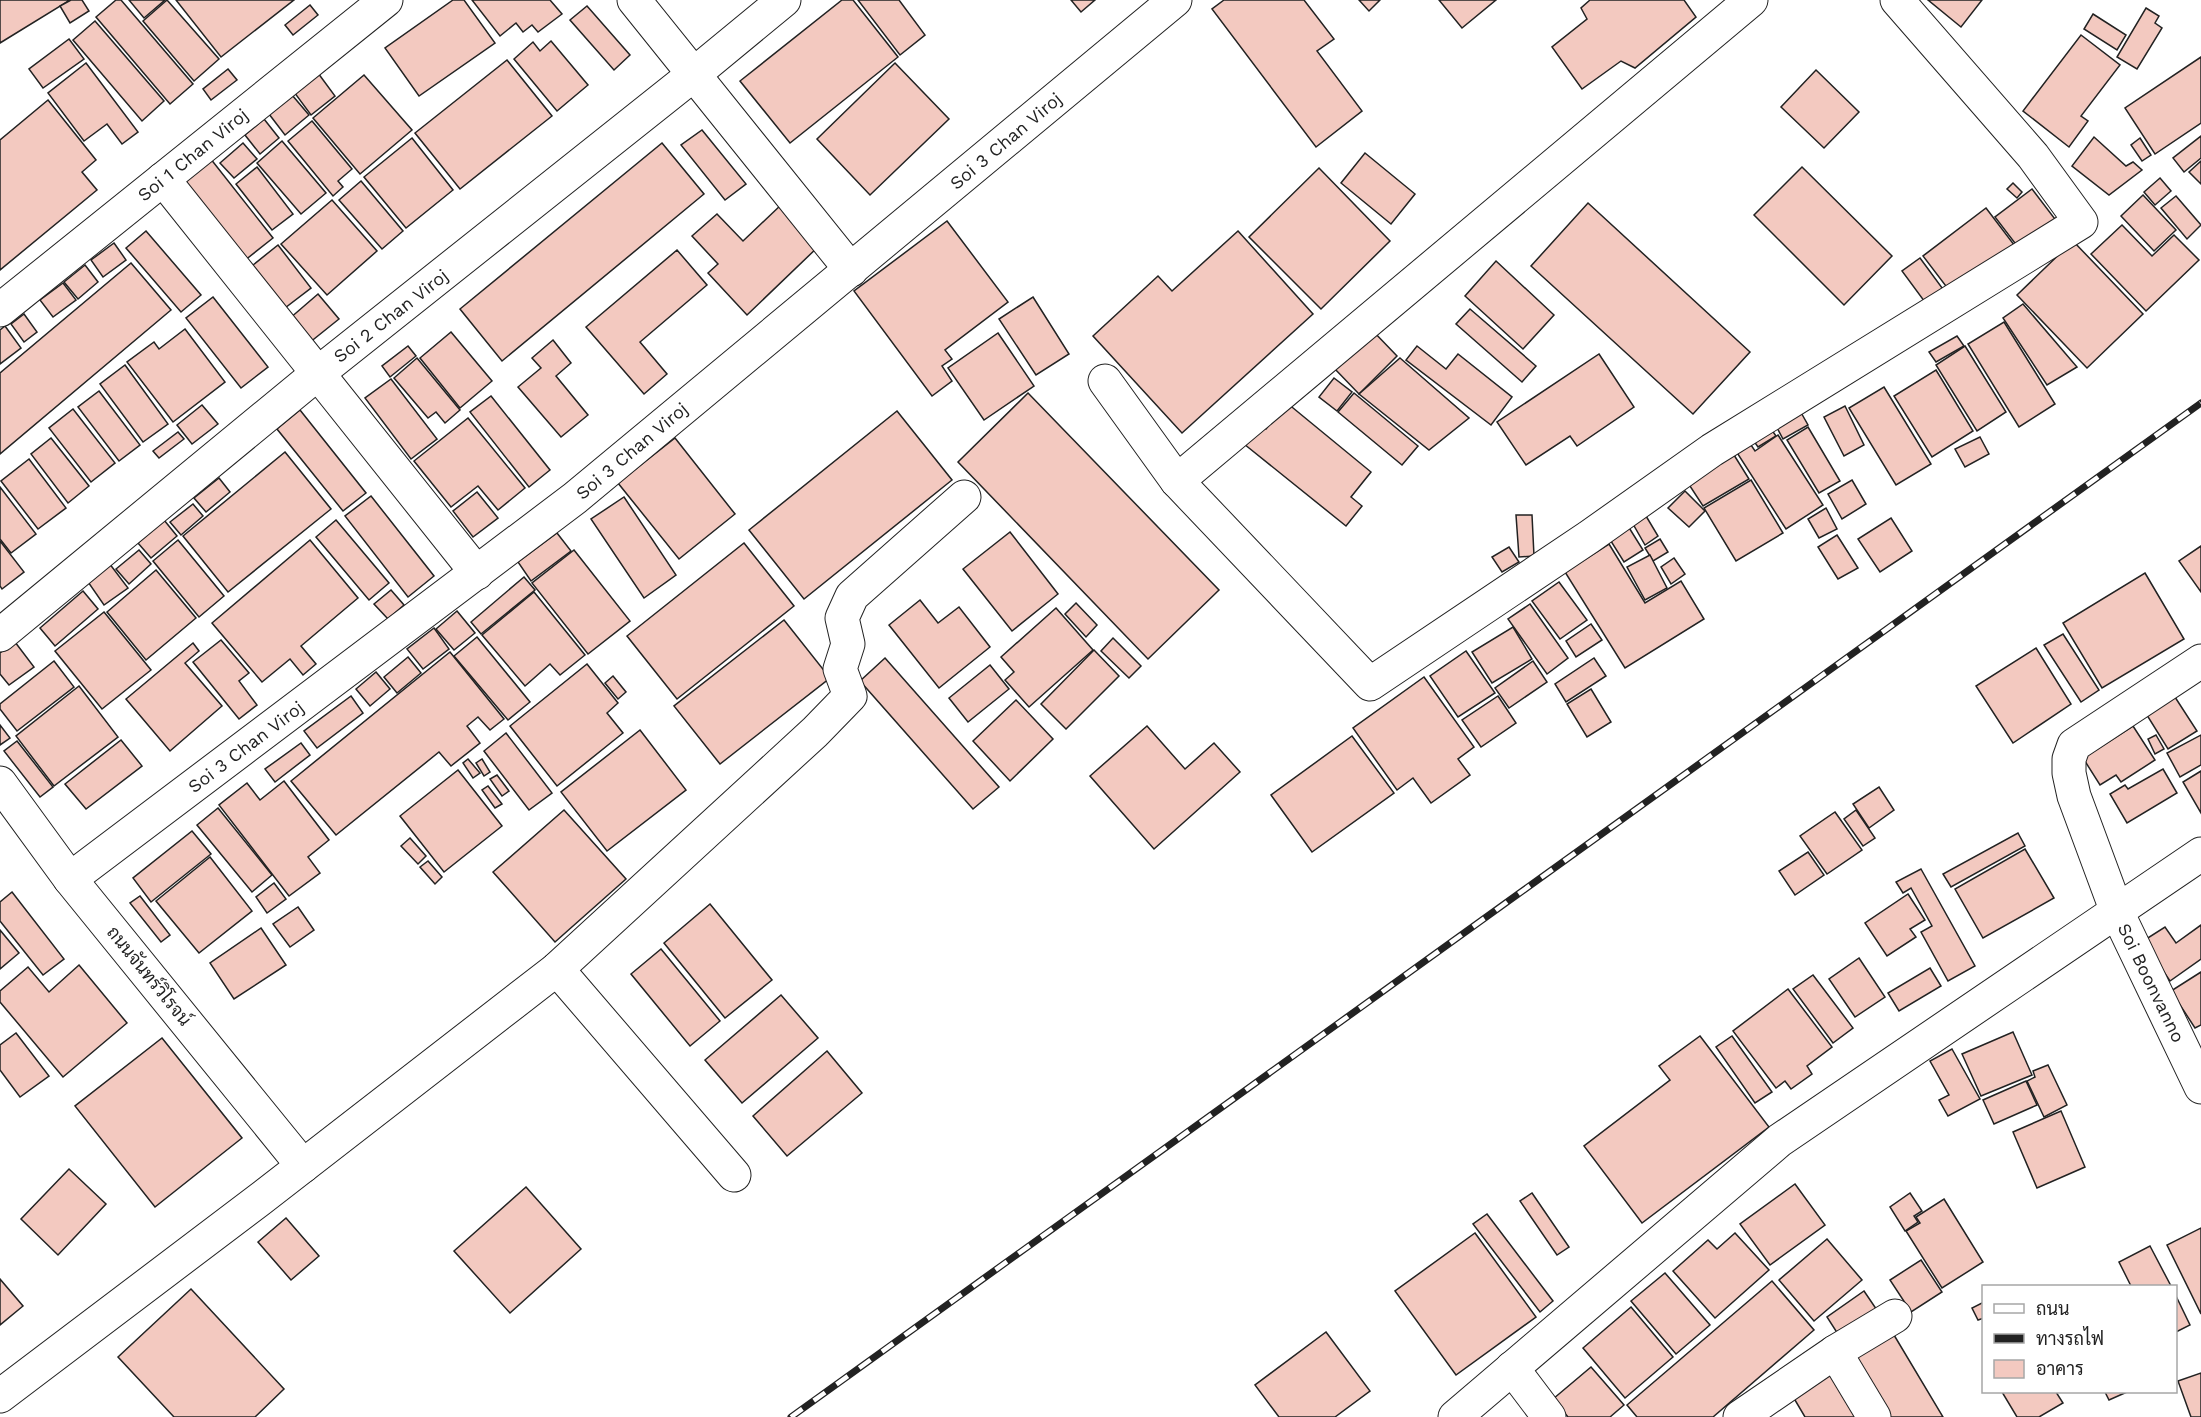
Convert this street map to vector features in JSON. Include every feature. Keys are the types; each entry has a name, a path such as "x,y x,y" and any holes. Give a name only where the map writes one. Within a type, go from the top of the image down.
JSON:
{"street":[{"name":"Soi 1 Chan Viroj","path":"0,310 386,0"},
{"path":"634,0 850,270"},
{"name":"Soi 2 Chan Viroj","path":"0,635 317,374 784,0"},
{"name":"Soi 3 Chan Viroj","path":"70,879 575,498 1175,0"},
{"path":"1177,481 1751,0"},
{"path":"1104,381 1177,481 1370,684 1589,537 1712,450 2081,222 2033,156 1897,0"},
{"path":"163,179 477,573"},
{"path":"0,1396 303,1166 557,969 815,732 850,696 840,669 848,644 842,618 852,596 964,497"},
{"name":"Soi Boonvanno","path":"2201,661 2074,745 2069,759 2069,773 2074,796 2117,912 2201,1087"},
{"name":"ถนนจันทร์วิโรจน์","path":"0,783 70,879 303,1166"},
{"path":"1455,1417 1780,1140 2201,854"},
{"path":"557,969 734,1175"},
{"path":"1740,1417 1834,1352 1895,1316"},
{"path":"1834,1352 1874,1417"},
{"path":"1512,1368 1549,1417"}],"building":[{"path":"0,0 70,0 0,43"},
{"path":"71,0 82,0 89,11 70,23 60,6"},
{"path":"116,0 121,0 193,84 170,104 96,17"},
{"path":"129,0 165,0 144,18"},
{"path":"167,0 219,59 194,81 143,21"},
{"path":"176,0 294,0 221,57"},
{"path":"453,0 464,0 495,43 419,96 385,48"},
{"path":"472,0 550,0 562,14 538,32 532,25 523,32 516,23 500,36"},
{"path":"842,0 853,0 898,57 790,143 740,81"},
{"path":"858,0 899,0 925,35 900,55"},
{"path":"1071,0 1095,0 1081,12"},
{"path":"1224,0 1304,0 1334,39 1317,51 1362,111 1316,147 1212,9"},
{"path":"1359,0 1380,0 1369,11"},
{"path":"1439,0 1496,0 1462,28"},
{"path":"1590,0 1684,0 1696,17 1635,68 1621,61 1582,89 1552,47 1587,19 1581,8"},
{"path":"1928,0 1982,0 1961,27"},
{"path":"310,5 318,15 293,35 285,25"},
{"path":"587,6 630,55 614,70 570,20"},
{"path":"2146,8 2159,16 2155,23 2162,28 2137,69 2117,57"},
{"path":"2093,14 2126,35 2117,50 2084,29"},
{"path":"95,21 164,101 142,121 73,40"},
{"path":"2081,35 2120,65 2081,116 2088,121 2069,147 2023,111"},
{"path":"69,39 84,59 43,88 29,69"},
{"path":"551,41 588,85 557,111 514,59 533,42 540,51"},
{"path":"2201,57 2201,123 2155,154 2125,108"},
{"path":"507,60 552,116 460,189 415,133"},
{"path":"86,63 138,132 122,144 107,124 84,141 48,93"},
{"path":"895,63 949,119 870,195 817,139"},
{"path":"228,69 237,80 211,100 203,89"},
{"path":"1816,70 1859,112 1824,148 1781,107"},
{"path":"318,73 335,96 311,115 294,92"},
{"path":"364,75 412,130 360,174 313,118"},
{"path":"292,95 309,115 285,135 269,114"},
{"path":"48,100 96,160 82,172 97,190 0,270 0,140"},
{"path":"264,119 279,138 260,154 245,135"},
{"path":"312,121 352,169 338,181 343,187 333,196 288,141"},
{"path":"702,130 746,184 725,200 681,145"},
{"path":"2201,136 2201,158 2184,172 2173,158"},
{"path":"2094,137 2126,166 2133,162 2142,170 2109,195 2072,166"},
{"path":"412,138 453,190 406,228 364,177"},
{"path":"2140,138 2151,155 2142,161 2131,145"},
{"path":"282,141 326,193 301,214 257,163"},
{"path":"243,143 257,159 234,178 220,163"},
{"path":"662,143 704,194 502,361 460,309"},
{"path":"1365,153 1415,194 1391,224 1341,183"},
{"path":"210,158 273,238 244,261 181,181"},
{"path":"2201,161 2201,184 2189,172"},
{"path":"257,167 293,214 272,230 236,184"},
{"path":"1802,167 1892,256 1844,305 1754,215"},
{"path":"1319,168 1390,241 1321,309 1249,237"},
{"path":"2160,178 2171,191 2155,205 2144,192"},
{"path":"361,181 403,231 382,249 339,200"},
{"path":"2013,183 2022,192 2017,198 2007,189"},
{"path":"2032,189 2058,223 2021,251 1995,217"},
{"path":"2143,195 2176,230 2154,251 2121,216"},
{"path":"2176,196 2201,225 2187,239 2161,208"},
{"path":"332,200 377,251 327,295 281,244"},
{"path":"783,203 821,244 747,315 708,273 718,264 692,236 717,214 743,241"},
{"path":"1588,203 1750,352 1693,414 1531,266"},
{"path":"1986,208 2018,250 1955,298 1923,256"},
{"path":"947,221 1008,302 945,350 952,359 942,366 952,381 932,396 854,291"},
{"path":"2122,225 2152,256 2174,235 2199,260 2146,311 2091,254"},
{"path":"146,231 201,295 181,312 126,248"},
{"path":"1238,231 1313,314 1182,433 1093,336 1158,276 1172,291"},
{"path":"2073,241 2143,314 2087,368 2017,295"},
{"path":"114,243 126,260 103,277 91,260"},
{"path":"278,245 311,288 281,311 248,269"},
{"path":"677,250 707,285 640,342 667,374 644,394 586,327"},
{"path":"1920,258 1951,300 1933,313 1902,271"},
{"path":"1496,261 1554,315 1523,349 1465,296"},
{"path":"131,263 171,310 0,454 0,373"},
{"path":"85,265 98,282 78,299 64,282"},
{"path":"63,283 76,300 53,317 40,300"},
{"path":"318,294 339,319 309,343 289,319"},
{"path":"213,297 268,367 241,388 186,318"},
{"path":"1033,297 1069,354 1036,375 999,319"},
{"path":"2023,304 2077,367 2047,385 2003,318"},
{"path":"1470,309 1536,366 1522,382 1456,324"},
{"path":"24,314 37,332 24,342 11,324"},
{"path":"2004,322 2055,404 2019,427 1968,344"},
{"path":"5,326 21,348 0,364 0,330"},
{"path":"185,329 225,382 173,422 127,362 154,342 159,349"},
{"path":"1372,330 1397,356 1359,394 1334,368"},
{"path":"451,332 492,381 460,408 420,358"},
{"path":"998,333 1034,386 984,420 948,368"},
{"path":"1957,336 1964,346 1936,362 1929,352"},
{"path":"553,340 571,363 556,376 588,415 561,437 518,387 541,368 532,358"},
{"path":"408,346 416,356 390,377 382,366"},
{"path":"1417,346 1446,369 1458,354 1512,397 1491,425 1406,360"},
{"path":"1965,346 2006,412 1977,431 1936,365"},
{"path":"1599,354 1634,407 1577,446 1570,436 1526,465 1497,422"},
{"path":"417,358 460,410 445,423 436,412 428,418 394,378"},
{"path":"1400,358 1469,418 1429,450 1359,394"},
{"path":"125,365 168,424 143,442 100,384"},
{"path":"1936,370 1973,431 1932,457 1894,396"},
{"path":"1334,378 1352,392 1337,411 1319,397"},
{"path":"391,379 437,439 411,459 365,398"},
{"path":"1884,387 1931,464 1896,485 1849,408"},
{"path":"99,391 140,445 119,461 78,407"},
{"path":"1028,393 1219,590 1148,659 958,462"},
{"path":"1354,393 1418,446 1402,465 1338,412"},
{"path":"491,396 550,470 529,487 470,412"},
{"path":"1287,403 1371,472 1351,497 1362,506 1346,526 1244,444 1260,424 1266,429"},
{"path":"202,405 218,424 192,444 177,425"},
{"path":"1845,406 1864,445 1844,456 1824,417"},
{"path":"73,409 115,463 91,482 49,428"},
{"path":"1799,409 1808,425 1783,439 1774,422"},
{"path":"300,410 366,493 343,511 277,429"},
{"path":"897,411 952,480 804,599 749,530"},
{"path":"468,418 525,488 498,510 478,486 451,507 414,461"},
{"path":"1769,426 1776,436 1758,447 1751,437"},
{"path":"1808,427 1840,481 1819,493 1787,440"},
{"path":"178,432 184,439 159,458 153,451"},
{"path":"1778,435 1823,505 1786,529 1734,448 1747,439 1755,451"},
{"path":"1980,437 1989,454 1965,467 1955,449"},
{"path":"51,438 89,486 68,503 31,454"},
{"path":"675,438 735,514 679,559 618,483"},
{"path":"285,452 331,509 228,592 183,536"},
{"path":"1734,455 1749,479 1703,506 1688,483"},
{"path":"29,459 66,508 38,529 1,481"},
{"path":"219,478 230,492 206,512 194,498"},
{"path":"1751,480 1783,533 1736,561 1704,508"},
{"path":"1852,480 1866,504 1842,519 1828,494"},
{"path":"0,487 36,534 11,553 0,539"},
{"path":"1685,491 1705,511 1689,527 1668,508"},
{"path":"477,492 498,518 473,537 453,511"},
{"path":"371,496 434,576 408,597 345,516"},
{"path":"624,497 676,575 644,598 591,519"},
{"path":"193,504 203,516 181,535 170,522"},
{"path":"1826,508 1837,529 1819,538 1808,519"},
{"path":"1516,515 1532,515 1534,556 1519,557"},
{"path":"1646,516 1658,536 1645,545 1633,524"},
{"path":"1891,518 1912,551 1880,572 1858,539"},
{"path":"164,520 177,536 151,558 138,543"},
{"path":"336,520 389,583 369,600 316,537"},
{"path":"1628,526 1643,550 1624,562 1609,538"},
{"path":"1010,532 1058,594 1012,631 963,569"},
{"path":"557,533 571,551 531,581 518,562"},
{"path":"1837,535 1858,568 1838,579 1818,547"},
{"path":"1660,539 1668,552 1653,561 1645,548"},
{"path":"178,540 224,596 199,617 153,561"},
{"path":"310,540 358,598 301,646 316,664 303,675 290,659 262,682 212,623"},
{"path":"0,541 24,572 2,589 0,586"},
{"path":"744,543 794,606 677,699 627,636"},
{"path":"1609,544 1645,603 1681,581 1704,619 1625,668 1565,572"},
{"path":"2201,546 2201,592 2179,561"},
{"path":"1509,547 1519,562 1502,572 1492,557"},
{"path":"139,550 151,564 129,584 116,569"},
{"path":"574,550 630,621 588,654 532,583"},
{"path":"1650,555 1667,588 1645,600 1627,567"},
{"path":"1674,558 1685,574 1671,584 1661,567"},
{"path":"109,563 128,588 104,605 86,579"},
{"path":"156,570 196,618 146,660 107,612"},
{"path":"2145,573 2184,639 2102,688 2063,623"},
{"path":"524,577 535,590 481,634 471,622"},
{"path":"1559,582 1587,620 1560,639 1532,601"},
{"path":"391,590 404,605 388,619 374,604"},
{"path":"83,591 98,609 55,646 40,628"},
{"path":"534,592 585,655 560,675 550,664 525,686 482,635"},
{"path":"920,600 938,623 959,607 990,647 939,688 889,625"},
{"path":"1076,603 1097,625 1086,637 1065,614"},
{"path":"1530,604 1568,658 1547,674 1508,619"},
{"path":"1056,608 1093,650 1029,707 1005,680 1014,672 1001,657"},
{"path":"457,611 475,633 454,650 436,629"},
{"path":"104,612 151,670 102,709 55,651"},
{"path":"784,620 830,678 720,764 674,706"},
{"path":"1591,624 1602,640 1576,657 1566,641"},
{"path":"1513,627 1532,659 1492,683 1472,652"},
{"path":"434,628 449,649 423,669 407,649"},
{"path":"2063,634 2099,690 2081,702 2044,645"},
{"path":"477,637 530,702 508,720 454,656"},
{"path":"1113,638 1141,666 1129,678 1101,651"},
{"path":"221,640 249,673 239,681 257,705 239,719 193,662"},
{"path":"15,642 34,667 9,685 0,674 0,653"},
{"path":"193,643 199,651 185,663 222,706 170,751 126,699"},
{"path":"2036,648 2071,704 2013,743 1976,686"},
{"path":"1094,650 1119,676 1066,729 1041,704"},
{"path":"1466,651 1495,693 1458,717 1430,676"},
{"path":"450,652 504,719 490,730 478,717 467,726 480,743 451,766 439,752 336,835 291,781"},
{"path":"408,657 421,673 397,693 384,677"},
{"path":"885,658 999,787 973,809 860,681"},
{"path":"1594,658 1606,676 1566,702 1555,684"},
{"path":"54,661 74,687 17,731 0,709 0,704"},
{"path":"1533,661 1547,682 1509,708 1495,688"},
{"path":"587,664 618,703 607,713 623,733 557,786 510,726"},
{"path":"990,665 1009,689 968,722 949,698"},
{"path":"376,672 390,689 370,706 356,689"},
{"path":"613,676 626,692 618,699 605,683"},
{"path":"1424,677 1474,747 1458,759 1470,775 1431,803 1413,778 1397,790 1353,728"},
{"path":"79,686 118,737 54,786 16,736"},
{"path":"1591,689 1611,722 1587,737 1567,704"},
{"path":"2173,694 2197,731 2168,749 2145,712"},
{"path":"351,696 363,713 317,748 304,731"},
{"path":"1498,696 1516,723 1481,747 1462,720"},
{"path":"1016,700 1053,739 1010,781 973,741"},
{"path":"0,725 10,738 0,745"},
{"path":"1147,726 1185,769 1214,743 1240,772 1154,849 1090,776"},
{"path":"2133,726 2155,760 2121,782 2116,775 2100,785 2083,758"},
{"path":"640,730 686,790 607,851 561,792"},
{"path":"506,733 552,793 529,810 484,751"},
{"path":"2156,735 2164,749 2155,754 2148,739"},
{"path":"2201,735 2201,765 2180,777 2167,753"},
{"path":"1352,736 1394,793 1312,852 1271,795"},
{"path":"121,740 142,766 86,809 65,784"},
{"path":"17,741 53,787 40,797 4,751"},
{"path":"301,743 310,755 275,782 265,769"},
{"path":"468,759 480,773 473,778 463,763"},
{"path":"482,759 490,772 484,776 476,763"},
{"path":"2163,769 2177,793 2127,823 2110,794 2125,785 2128,789"},
{"path":"458,770 502,826 444,872 400,816"},
{"path":"2201,771 2201,813 2183,782"},
{"path":"497,775 509,791 502,796 490,779"},
{"path":"284,781 329,840 308,857 320,873 289,896 219,805 247,783 260,800"},
{"path":"488,786 502,804 495,808 482,790"},
{"path":"1879,787 1894,810 1869,828 1853,804"},
{"path":"218,808 272,875 252,892 197,825"},
{"path":"564,810 626,879 555,942 493,872"},
{"path":"1856,810 1875,838 1863,846 1844,819"},
{"path":"1835,812 1862,850 1827,874 1800,836"},
{"path":"192,831 211,854 151,902 133,878"},
{"path":"2018,833 2025,846 1951,887 1943,874"},
{"path":"410,838 426,856 418,864 401,846"},
{"path":"2025,849 2054,898 1983,938 1955,889"},
{"path":"1808,852 1824,875 1795,895 1779,871"},
{"path":"210,857 252,911 199,953 156,901"},
{"path":"428,861 442,877 435,884 420,867"},
{"path":"1921,869 1975,966 1948,981 1921,932 1932,926 1911,888 1903,893 1896,882"},
{"path":"274,883 286,899 267,913 256,897"},
{"path":"12,892 64,959 43,975 0,921 0,902"},
{"path":"1908,894 1925,920 1910,929 1916,937 1887,956 1865,923"},
{"path":"140,896 170,935 161,942 130,903"},
{"path":"710,904 772,980 725,1018 664,943"},
{"path":"298,907 314,930 290,947 273,924"},
{"path":"2201,925 2201,959 2170,981 2143,941 2165,927 2176,943"},
{"path":"261,928 286,965 234,999 210,963"},
{"path":"0,930 19,953 0,969"},
{"path":"661,949 720,1021 690,1046 631,974"},
{"path":"1859,958 1885,997 1855,1017 1829,979"},
{"path":"79,965 127,1023 63,1077 0,1002 0,991 28,967 49,992"},
{"path":"1930,968 1941,986 1899,1011 1888,993"},
{"path":"2201,972 2201,1025 2195,1028 2171,991"},
{"path":"1813,975 1853,1028 1833,1043 1793,989"},
{"path":"1788,989 1832,1047 1807,1066 1812,1074 1791,1089 1785,1081 1776,1088 1733,1031"},
{"path":"781,995 818,1038 742,1103 705,1060"},
{"path":"2013,1032 2032,1075 1981,1096 1962,1054"},
{"path":"16,1033 49,1076 20,1097 0,1070 0,1045"},
{"path":"1700,1036 1769,1127 1642,1223 1584,1146 1670,1080 1659,1066"},
{"path":"1732,1036 1772,1092 1755,1103 1716,1047"},
{"path":"162,1038 242,1138 155,1207 75,1106"},
{"path":"1952,1049 1980,1099 1948,1116 1939,1100 1949,1095 1930,1061"},
{"path":"827,1051 862,1093 787,1156 753,1116"},
{"path":"2048,1065 2067,1105 2044,1117 2027,1081 2035,1077 2033,1071"},
{"path":"2026,1081 2037,1105 1994,1124 1983,1100"},
{"path":"2061,1111 2085,1167 2037,1188 2013,1132"},
{"path":"69,1169 106,1204 58,1255 21,1219"},
{"path":"1795,1184 1825,1225 1770,1265 1740,1224"},
{"path":"526,1187 581,1249 510,1313 454,1251"},
{"path":"1532,1193 1569,1247 1557,1255 1520,1201"},
{"path":"1910,1193 1922,1211 1914,1216 1918,1222 1905,1231 1890,1207"},
{"path":"1944,1199 1983,1262 1942,1288 1906,1231 1920,1223 1916,1217"},
{"path":"1487,1214 1553,1301 1540,1312 1473,1224"},
{"path":"286,1218 319,1256 291,1280 258,1242"},
{"path":"2201,1228 2201,1314 2167,1245"},
{"path":"1475,1233 1536,1317 1456,1375 1395,1291"},
{"path":"1735,1233 1769,1270 1715,1318 1673,1271 1708,1240 1717,1249"},
{"path":"1827,1239 1862,1280 1814,1321 1779,1280"},
{"path":"2150,1246 2170,1285 2130,1285 2119,1262"},
{"path":"1921,1260 1942,1292 1911,1312 1890,1280"},
{"path":"1665,1273 1710,1325 1676,1354 1631,1301"},
{"path":"0,1279 23,1306 0,1325"},
{"path":"1772,1281 1814,1330 1713,1417 1637,1417 1627,1405"},
{"path":"191,1289 284,1389 255,1417 174,1417 118,1357"},
{"path":"1864,1291 1881,1316 1843,1342 1827,1317"},
{"path":"2177,1298 2190,1325 2177,1332"},
{"path":"1982,1303 1982,1319 1978,1320 1972,1308"},
{"path":"1631,1307 1673,1357 1625,1398 1583,1348"},
{"path":"1891,1330 1943,1417 1885,1417 1847,1356"},
{"path":"1326,1332 1370,1391 1335,1417 1279,1417 1255,1385"},
{"path":"1591,1367 1624,1405 1610,1417 1568,1417 1553,1399"},
{"path":"1834,1370 1863,1417 1805,1417 1792,1395"},
{"path":"2201,1373 2201,1417 2191,1417 2178,1381"},
{"path":"2003,1393 2057,1393 2063,1403 2039,1417 2017,1417"},
{"path":"2106,1393 2125,1393 2109,1400"}],"railway":[{"path":"791,1417 2201,403"}]}
